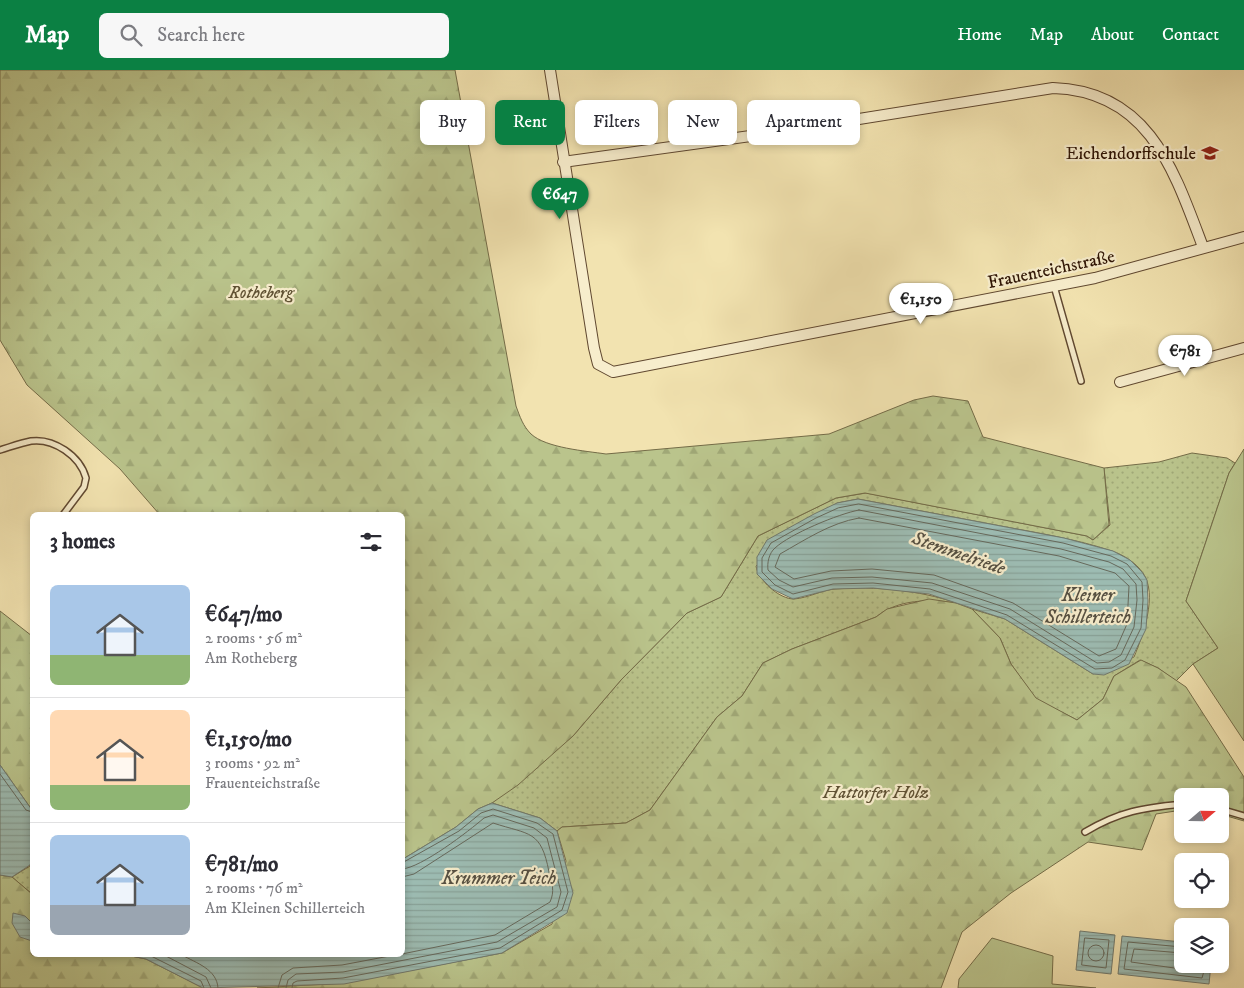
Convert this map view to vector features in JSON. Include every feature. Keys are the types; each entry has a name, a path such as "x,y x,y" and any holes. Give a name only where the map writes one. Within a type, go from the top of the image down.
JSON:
{"street":[{"path":"550,70 563,162 765,134 1053,88 1069,89 1100,96 1115,103 1139,122 1152,137 1179,188 1203,247"},
{"name":"Frauenteichstraße","path":"563,162 598,364 613,372 1095,278 1203,247 1243,240"},
{"path":"1120,382 1244,348"}],"lane":[{"path":"1054,286 1081,381"},
{"path":"0,450 32,441 47,442 77,460 86,478 84,486 65,512"},
{"path":"1085,832 1104,820 1132,810 1174,805"},
{"path":"1229,812 1244,816"}],"green space":[{"name":"Rotheberg","path":"0,70 455,70 460,100 420,100 420,145 469,145 516,406 526,428 538,439 556,446 606,454 829,434 914,400 933,396 968,401 983,437 1104,468 1109,525 1093,540 1087,536 865,493 836,498 758,536 721,597 687,613 621,680 573,736 518,785 492,803 478,809 456,827 405,858 405,512 157,512 120,469 27,385 0,340"},
{"path":"1244,449 1244,741 1193,664 1218,648 1186,601 1229,473"},
{"path":"1192,453 1227,458 1235,463 1229,473 1186,601 1218,648 1193,664 1176,681 1158,668 1140,660 1114,676 1103,699 1077,720 1036,699 1011,664 1000,638 972,609 1005,619 1093,674 1134,657 1145,627 1149,603 1147,582 1140,569 1121,555 1085,543 858,499 837,503 756,566 765,583 782,596 794,599 830,590 866,588 912,592 957,603 925,601 894,607 876,617 792,649 763,663 742,696 717,717 650,810 626,823 562,827 557,831 540,818 492,803 573,736 621,680 687,613 721,597 758,536 836,498 866,493 1087,536 1093,540 1110,525 1104,468 1159,462"},
{"name":"Hattorfer Holz","path":"929,599 956,603 972,609 1000,638 1011,664 1036,698 1077,720 1103,699 1114,676 1141,660 1158,668 1186,687 1244,777 1244,821 1229,817 1229,788 1174,788 1174,811 1156,814 1142,850 1088,842 1011,893 962,932 941,988 257,988 344,983 502,953 552,924 566,861 557,831 562,827 626,823 650,810 717,717 742,696 763,663 792,649 876,617 887,609"},
{"path":"0,611 30,634 30,807 0,765"},
{"path":"30,866 30,892 12,877"},
{"path":"0,875 12,877 30,892 30,957 136,957 146,959 203,988 0,988"},
{"path":"992,938 1053,956 1052,984 1096,988 958,988 959,979"}],"water":[{"name":"Kleiner Schillerteich","path":"858,499 1064,538 1113,551 1130,560 1147,580 1148,601 1146,629 1129,664 1104,675 1093,674 1005,619 929,594 873,588 833,589 793,599 772,589 757,574 757,557 767,540 837,503"},
{"path":"0,765 30,807 30,865 12,877 0,875"},
{"name":"Krummer Teich","path":"492,803 540,818 557,831 573,893 567,913 502,953 344,984 203,988 146,959 136,957 405,957 405,858 456,827 478,809"},
{"path":"13,913 25,916 30,921 30,940 20,937 12,923"},
{"path":"1080,931 1115,935 1111,974 1076,970"},
{"path":"1122,936 1174,941 1174,973 1210,973 1209,984 1118,974"}],"place":[{"name":"Eichendorffschule","path":"1210,153"}],"water label":[{"name":"Stemmelriede","path":"959,552"}]}
